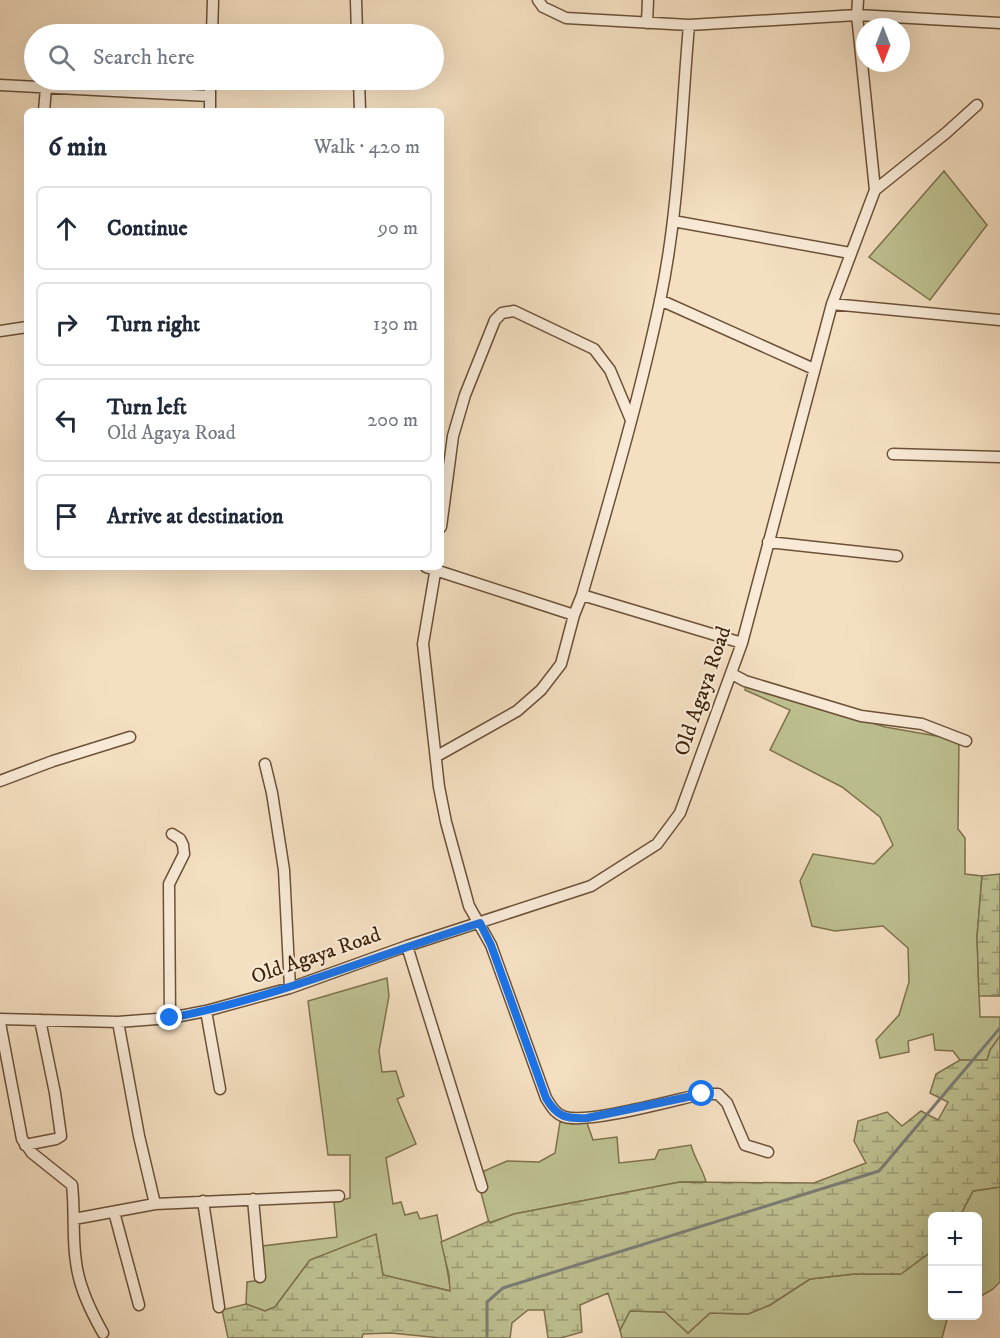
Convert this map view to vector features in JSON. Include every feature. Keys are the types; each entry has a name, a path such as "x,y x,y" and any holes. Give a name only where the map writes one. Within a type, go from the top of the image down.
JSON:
{"street":[{"path":"212,24 213,0"},
{"path":"356,0 357,24"},
{"path":"538,0 543,7 566,18 647,23 689,25 857,15 1000,23"},
{"path":"647,23 648,0"},
{"name":"Old Agaya Road","path":"0,1021 117,1022 170,1018 206,1011 290,988 407,946 591,886 657,844 680,813 732,674 832,304 875,190 857,15 858,0"},
{"path":"436,756 517,711 541,690 561,664 619,466 660,300 673,221 689,25"},
{"path":"0,85 24,87"},
{"path":"44,108 46,90"},
{"path":"87,90 209,96"},
{"path":"209,90 210,108"},
{"path":"359,90 360,108"},
{"path":"875,190 977,105"},
{"path":"673,221 850,253"},
{"path":"660,300 814,369"},
{"path":"832,304 1000,320"},
{"path":"444,504 453,436 465,395 495,320 502,314 514,311 594,349 610,370 631,420"},
{"path":"0,331 24,327"},
{"path":"893,454 1000,456"},
{"path":"768,542 897,556"},
{"path":"433,570 423,644 439,787 446,822 469,906 491,945 546,1098 558,1114 570,1118 587,1118 702,1094 718,1094 727,1103 745,1145 768,1152"},
{"path":"439,570 574,615"},
{"path":"582,596 742,643"},
{"path":"732,674 745,681 861,716 922,724 966,741"},
{"path":"0,780 129,737"},
{"path":"265,764 284,870 290,988"},
{"path":"170,1018 169,884 184,854 180,839 172,834"},
{"path":"407,946 482,1187"},
{"path":"206,1011 220,1089"},
{"path":"25,1145 61,1136 40,1020"},
{"path":"0,1021 22,1139 32,1153 72,1185 75,1260 92,1314 103,1332"},
{"path":"117,1022 155,1204"},
{"path":"74,1219 155,1204 339,1196"},
{"path":"253,1199 260,1277"},
{"path":"203,1201 219,1307"},
{"path":"114,1212 139,1305"}],"green space":[{"path":"944,171 987,225 930,300 869,257"},
{"path":"746,686 817,705 885,727 959,740 958,829 965,838 965,874 982,876 977,937 980,1017 1000,1017 1000,1036 990,1050 987,1061 960,1060 953,1051 935,1050 933,1034 908,1041 909,1052 880,1058 876,1040 899,1015 909,982 908,948 883,926 835,931 812,926 800,881 813,854 874,864 893,845 880,817 842,787 770,750 790,710 745,690"},
{"path":"1000,874 1000,996 979,996 977,937 982,876"},
{"path":"387,978 389,996 379,1051 382,1072 396,1071 404,1096 397,1099 416,1144 386,1158 393,1204 401,1202 405,1215 417,1212 420,1219 437,1215 451,1291 383,1275 376,1235 310,1260 275,1307 265,1311 246,1304 247,1282 262,1280 262,1246 337,1237 334,1202 350,1198 350,1155 328,1155 308,1001"},
{"path":"1000,1036 1000,1187 973,1191 962,1212 928,1212 928,1254 901,1274 854,1274 810,1279 770,1305 748,1314 710,1313 688,1333 665,1312 630,1311 620,1330 608,1293 580,1305 582,1332 561,1338 548,1338 544,1310 528,1310 512,1323 510,1338 441,1338 391,1333 363,1334 362,1338 228,1338 222,1310 246,1304 265,1311 275,1307 310,1260 376,1234 383,1275 450,1291 449,1275 441,1242 489,1221 490,1223 514,1214 680,1182 814,1183 866,1163 854,1141 858,1121 887,1112 902,1126 921,1111 938,1120 948,1102 930,1093 936,1074 960,1060 987,1060 990,1050"},
{"path":"560,1122 587,1123 593,1140 617,1137 619,1163 655,1159 659,1150 691,1145 706,1182 680,1182 514,1214 489,1223 480,1189 484,1171 507,1161 539,1162 555,1153"},
{"path":"1000,1187 1000,1282 982,1296 982,1212 962,1212 973,1191"},
{"path":"928,1254 928,1320 947,1320 942,1338 622,1338 620,1330 630,1311 665,1312 688,1333 710,1313 748,1314 770,1305 810,1279 854,1274 900,1274"}],"waterway":[{"path":"487,1338 487,1302 503,1288 879,1171 1000,1028"}],"route":[{"path":"170,1018 206,1011 290,988 407,946 480,923 491,945 546,1098 558,1114 570,1118 587,1118 702,1094"}]}
